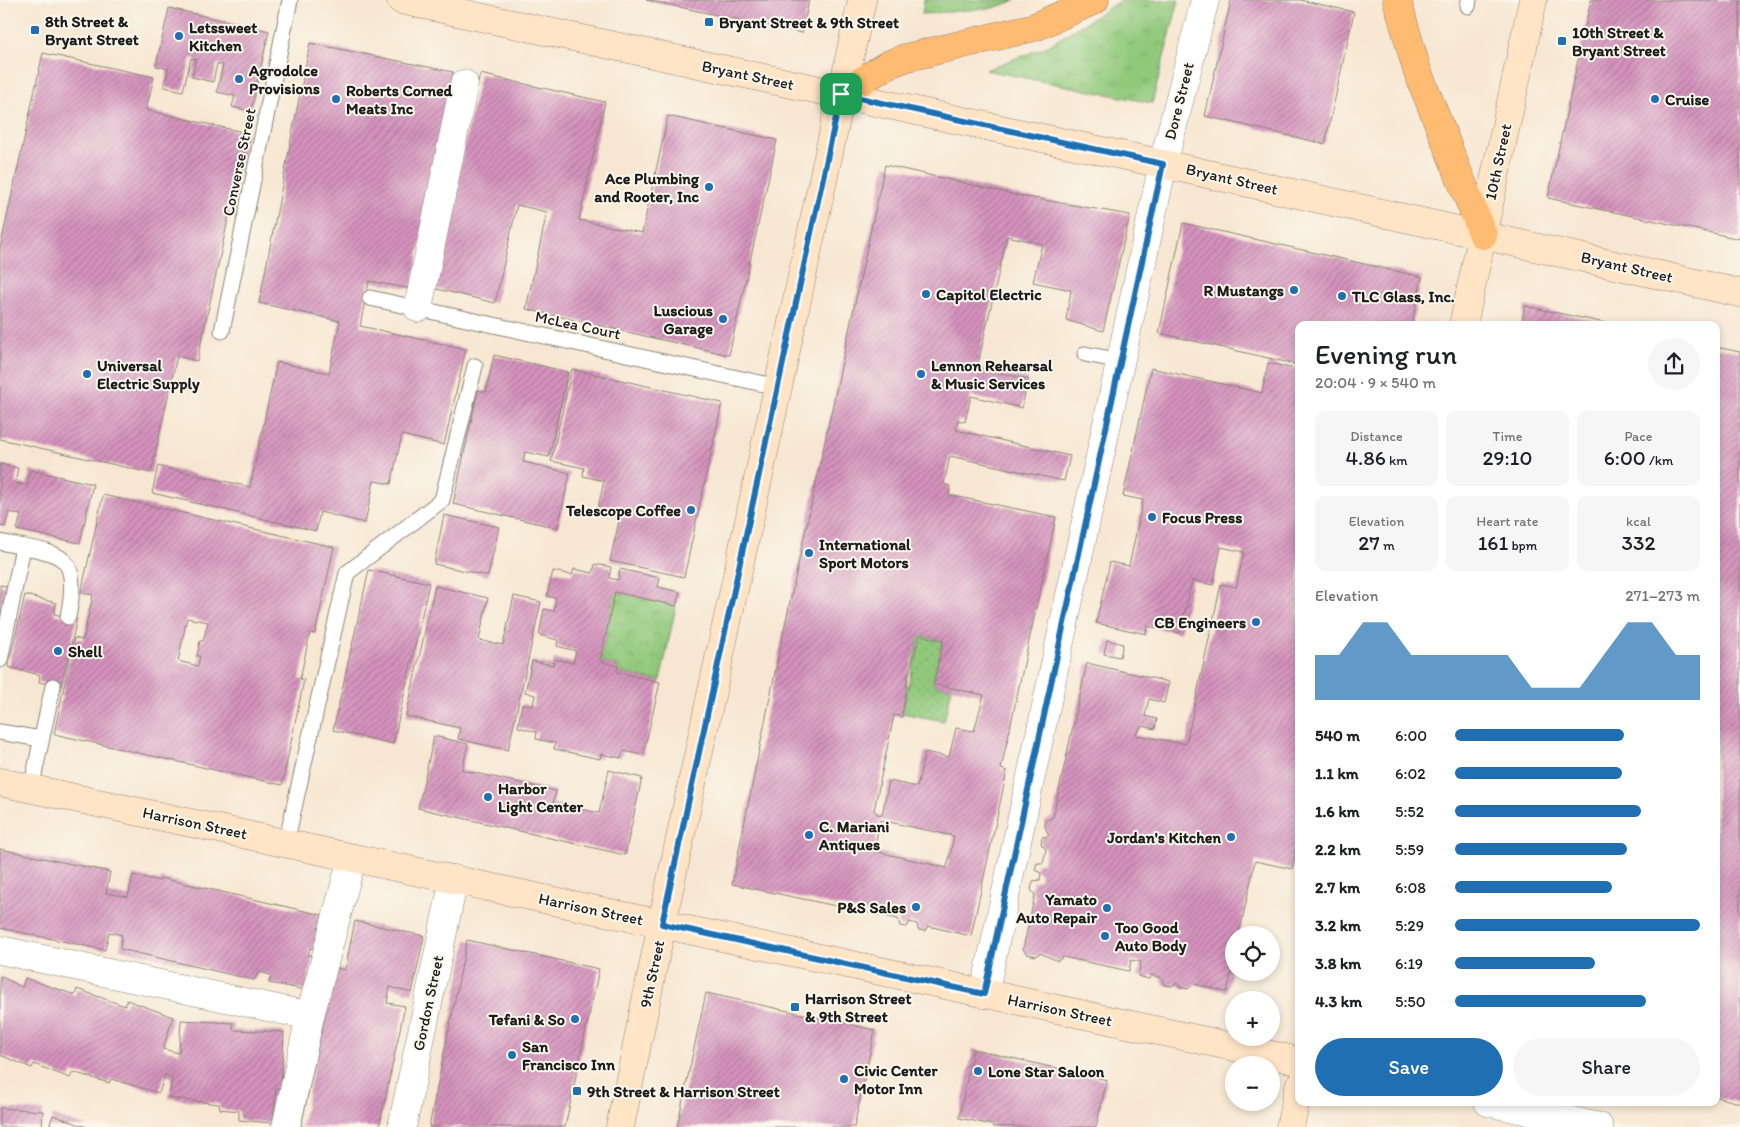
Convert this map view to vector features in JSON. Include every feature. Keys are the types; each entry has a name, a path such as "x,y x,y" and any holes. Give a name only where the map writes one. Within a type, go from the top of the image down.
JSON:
{"highway":[{"path":"841,94 887,65 906,58 1035,27 1095,0"},
{"path":"1397,0 1417,70 1483,235"}],"main road":[{"name":"Bryant Street","path":"401,0 1163,164 1740,293"},
{"name":"9th Street","path":"620,1127 662,924 862,0"},
{"name":"10th Street","path":"1464,321 1533,0"},
{"name":"Harrison Street","path":"0,782 1295,1060"},
{"path":"1290,1127 1295,1104"}],"street":[{"name":"Dore Street","path":"984,994 1163,164 1205,0"},
{"path":"418,308 464,84"},
{"path":"286,1127 310,1016 352,858"},
{"name":"Gordon Street","path":"402,1127 454,879"},
{"path":"0,950 310,1016"},
{"path":"1499,1106 1540,1121 1599,1127"}],"lane":[{"name":"Converse Street","path":"222,331 290,0"},
{"name":"McLea Court","path":"370,298 778,387"},
{"path":"1085,354 1121,361"},
{"path":"286,843 347,573 442,500 475,366"},
{"path":"0,542 57,554 71,569 72,593 68,617"},
{"path":"0,660 23,547"},
{"path":"30,789 53,686"},
{"path":"0,732 41,739"}],"green space":[{"path":"924,0 1017,0 993,8 922,14"},
{"path":"1121,0 1179,0 1152,103 985,70 1048,46"},
{"path":"615,592 676,606 660,682 617,672 618,666 600,661"},
{"path":"920,635 943,641 933,684 952,688 944,721 902,713"}],"building":[{"path":"646,0 809,0 802,33"},
{"path":"1231,0 1300,0 1354,12 1325,144 1205,116"},
{"name":"Cruise","path":"1591,0 1740,0 1740,239 1548,198"},
{"path":"169,8 269,31 251,111 232,107 235,96 217,92 223,65 217,64 213,82 192,77 196,59 191,58 183,91 164,87 168,69 156,66"},
{"path":"310,43 453,72 412,289 369,281 360,326 466,349 444,445 402,435 391,484 374,481 365,523 320,512 316,531 152,493 158,466 250,487 277,362 329,373 340,321 259,303"},
{"path":"43,53 154,77 146,110 247,133 197,361 177,356 151,473 0,439 0,249"},
{"path":"480,74 605,102 579,220 642,233 668,116 777,140 729,355 526,309 547,212 517,205 495,303 433,288"},
{"path":"885,165 1016,195 1130,215 1103,331 1066,320 1071,290 1033,282 1042,244 1007,236 977,368 1028,379 1022,408 971,396 965,422 958,420 956,430 1070,456 1064,481 950,456 944,484 950,486 949,495 1056,517 1001,769 1007,771 971,936 928,926 925,931 918,930 917,924 910,922 907,927 900,926 898,919 732,884 780,648","holes":["920,635 943,641 933,684 984,695 974,731 956,728 949,757 925,752 917,787 889,781 882,815 877,814 874,810 894,715 902,717 908,676","880,820 954,836 947,868 874,851"]},
{"path":"1183,223 1422,277 1413,321 1295,321 1295,364 1159,333"},
{"path":"1525,306 1596,321 1522,321"},
{"path":"1720,348 1740,352 1740,1103 1720,1098"},
{"path":"494,355 568,372 549,457 525,452 523,462 570,473 558,528 453,504 478,390 486,392"},
{"path":"1268,363 1295,369 1295,856 1292,869 1255,861 1241,926 1225,926 1225,981 1229,981 1227,991 1225,992 1194,984 1188,989 1180,987 1177,983 1172,986 1164,985 1162,978 1151,975 1149,979 1138,976 1141,962 1131,960 1129,971 1063,957 1058,961 1040,953 1036,956 1027,954 1023,949 1035,895 1031,890 1033,881 1040,880 1041,873 1035,870 1037,863 1043,863 1046,849 1041,844 1042,837 1049,836 1045,827 1045,821 1053,817 1087,663 1169,682 1164,703 1149,699 1145,716 1157,719 1155,729 1142,726 1135,735 1186,744 1221,584 1236,587 1244,552 1221,547 1213,585 1192,580 1180,633 1147,626 1146,634 1096,623 1110,562 1129,566 1143,500 1123,496 1151,368 1262,393"},
{"path":"572,369 722,403 684,577 610,561 620,517 597,512 604,481 583,476 584,468 551,461"},
{"path":"0,464 18,468 15,483 27,485 30,470 93,484 80,543 17,530 21,515 9,512 5,527 0,526"},
{"path":"103,495 334,547 315,634 310,633 300,679 304,680 282,785 54,734 74,638 83,640 93,595 81,593","holes":["187,618 208,622 203,641 200,641 197,656 200,656 198,666 178,661"]},
{"path":"444,515 499,527 488,576 434,564"},
{"path":"595,564 611,567 609,578 618,580 620,569 660,578 658,587 680,592 676,606 615,592 600,661 618,666 617,672 660,682 643,755 623,751 621,758 601,754 600,759 554,749 555,743 536,739 537,732 518,727 522,704 533,706 535,695 525,692 532,661 553,665 554,659 573,663 576,651 557,646 558,640 539,635 544,609 554,611 556,598 547,596 553,571 572,575 574,569 593,573"},
{"path":"369,570 429,583 393,744 333,730"},
{"path":"0,585 11,587 0,633"},
{"path":"435,586 488,598 479,640 503,645 514,596 541,602 508,750 458,739 460,728 406,716"},
{"path":"25,595 56,603 54,614 77,619 61,687 39,682 40,675 8,667"},
{"path":"1107,640 1123,644 1120,657 1104,654"},
{"name":"Harbor Light Center","path":"434,736 468,744 462,770 556,791 553,803 599,813 609,770 642,778 625,855 418,808"},
{"path":"0,849 110,872 106,893 128,897 133,875 160,881 161,878 322,915 314,949 310,948 308,955 313,956 306,990 269,983 271,975 259,972 254,980 120,949 122,935 109,932 105,950 0,928"},
{"path":"355,921 424,936 412,993 390,987 387,1003 405,1006 379,1127 301,1127 335,968 345,970"},
{"path":"467,940 599,969 565,1127 429,1127"},
{"path":"0,976 22,987 25,978 75,995 77,989 125,1006 127,1000 173,1017 163,1049 179,1053 181,1020 233,1023 233,1030 284,1032 281,1088 276,1088 273,1123 239,1120 239,1111 220,1109 219,1104 169,1098 172,1077 165,1075 159,1093 111,1079 109,1083 73,1072 70,1078 34,1064 32,1068 0,1055"},
{"path":"706,993 875,1030 854,1127 677,1127"},
{"path":"973,1049 1107,1080 1096,1127 993,1127 993,1125 959,1118"},
{"path":"0,1108 43,1111 42,1127 0,1127"},
{"path":"53,1115 86,1127 49,1127"}],"place":[{"name":"Bryant Street & 9th Street","path":"709,22"},
{"name":"8th Street & Bryant Street","path":"35,30"},
{"name":"Letssweet Kitchen","path":"179,36"},
{"name":"10th Street & Bryant Street","path":"1562,41"},
{"name":"Agrodolce Provisions","path":"239,79"},
{"name":"Roberts Corned Meats Inc","path":"336,99"},
{"name":"Cruise","path":"1655,99"},
{"name":"Ace Plumbing and Rooter, Inc","path":"709,187"},
{"name":"R Mustangs","path":"1294,290"},
{"name":"Capitol Electric","path":"926,294"},
{"name":"TLC Glass, Inc.","path":"1342,296"},
{"name":"Luscious Garage","path":"723,319"},
{"name":"Universal Electric Supply","path":"87,374"},
{"name":"Lennon Rehearsal & Music Services","path":"921,374"},
{"name":"Telescope Coffee","path":"691,510"},
{"name":"Focus Press","path":"1152,517"},
{"name":"International Sport Motors","path":"809,553"},
{"name":"CB Engineers","path":"1256,622"},
{"name":"Shell","path":"58,651"},
{"name":"Harbor Light Center","path":"488,797"},
{"name":"C. Mariani Antiques","path":"809,835"},
{"name":"Jordan's Kitchen","path":"1231,837"},
{"name":"P&S Sales","path":"916,907"},
{"name":"Yamato Auto Repair","path":"1107,908"},
{"name":"Too Good Auto Body","path":"1105,936"},
{"name":"Harrison Street & 9th Street","path":"795,1007"},
{"name":"Tefani & So","path":"575,1019"},
{"name":"San Francisco Inn","path":"512,1055"},
{"name":"Lone Star Saloon","path":"978,1071"},
{"name":"Civic Center Motor Inn","path":"844,1079"},
{"name":"9th Street & Harrison Street","path":"577,1091"}],"route":[{"path":"841,94 1163,164 984,994 662,924 841,94"}]}
